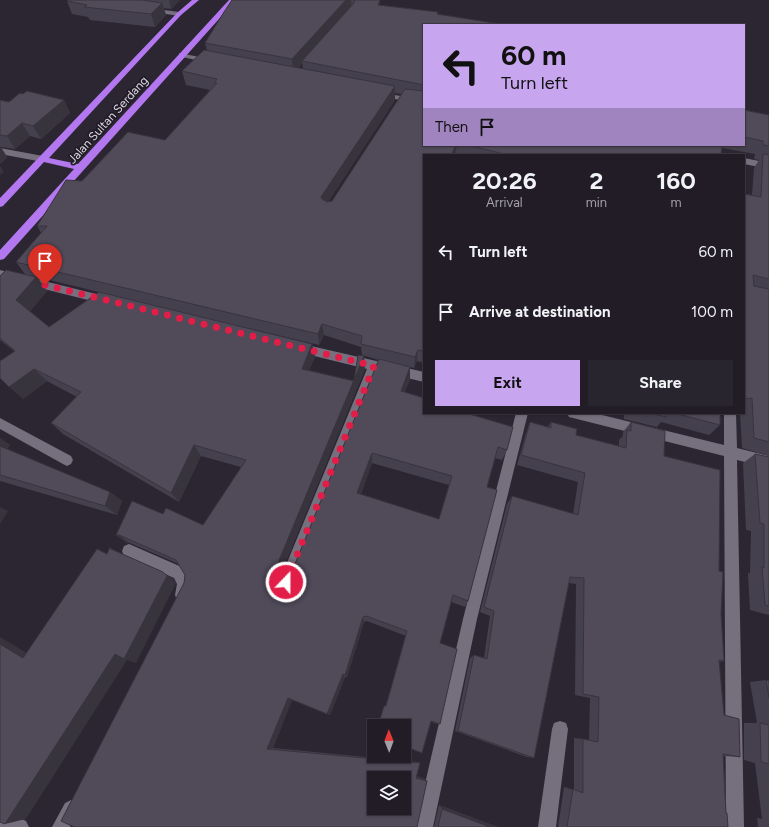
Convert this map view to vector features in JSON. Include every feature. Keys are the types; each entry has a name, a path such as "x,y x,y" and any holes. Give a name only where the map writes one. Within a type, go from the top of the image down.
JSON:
{"highway":[{"name":"Jalan Sultan Serdang","path":"0,204 179,14 196,0"},
{"name":"Jalan Sultan Serdang","path":"0,256 233,0"},
{"path":"43,159 81,168"}],"street":[{"path":"139,8 179,14"},
{"path":"182,55 220,62"},
{"path":"372,92 400,102 423,102"},
{"path":"0,151 43,159"},
{"path":"745,161 769,166"},
{"path":"0,274 122,304"},
{"path":"290,346 423,377"},
{"path":"286,582 374,366"},
{"path":"424,827 446,720 494,520 522,414"},
{"path":"577,414 769,462"},
{"path":"730,414 735,827"},
{"path":"0,424 67,460"},
{"path":"129,551 179,573 185,581 184,589 176,606"},
{"path":"547,827 560,729"},
{"path":"61,827 76,799"},
{"path":"0,818 20,827"}],"building":[{"path":"142,0 162,3 151,14 84,7 87,5 67,1"},
{"path":"232,0 346,0 292,59 205,43"},
{"path":"354,0 380,0 378,5 438,12 437,14 500,24 423,24 423,85 302,61 354,3"},
{"path":"204,50 395,86 321,197 327,202 332,201 405,89 423,91 423,146 456,146 452,154 423,154 423,351 418,350 415,357 361,344 362,336 322,324 318,334 16,262 47,226 37,226 66,180 82,181 128,132 165,140 217,83 214,83 217,79 182,71"},
{"path":"27,91 64,100 33,126 22,123 7,136 0,135 0,100 9,102 20,93 23,94"},
{"path":"745,110 769,115 769,146 763,145 763,141 745,137"},
{"path":"472,146 722,146 721,154 504,154"},
{"path":"763,154 769,155 769,279 753,275 754,286 769,289 769,442 754,438 752,398 745,399 745,194 761,197"},
{"path":"6,270 36,277 16,300 49,327 99,292 312,344 302,369 354,381 273,575 275,581 281,584 288,581 379,359 410,367 401,391 423,398 423,414 469,414 513,427 507,450 498,447 487,487 497,490 468,601 453,595 440,643 457,649 440,724 431,721 422,753 411,749 411,719 380,719 384,706 386,706 407,631 366,616 363,617 345,675 343,674 327,714 288,698 267,749 367,758 367,763 420,763 416,778 427,781 417,827 74,827 61,821 184,583 185,575 176,560 116,535 132,501 163,514 166,508 203,525 246,460 194,445 171,493 51,423 81,392 34,369 9,387 0,378 0,361 15,351 0,338 0,276","holes":["372,453 452,476 439,519 357,493"]},
{"path":"358,355 364,356 354,380"},
{"path":"654,414 666,414 666,417"},
{"path":"678,414 720,414 720,425"},
{"path":"530,422 551,428 551,422 577,429 576,435 626,448 627,430 631,431 631,422 665,431 664,456 720,470 719,571 723,572 721,614 724,661 719,660 724,715 739,719 740,757 723,754 728,827 567,827 573,789 583,793 583,739 598,742 599,697 583,694 584,578 570,577 534,758 458,731 474,655 487,659 494,611 484,607 512,496 578,515 585,473 521,455"},
{"path":"0,446 110,492 105,506 0,475"},
{"path":"755,454 769,457 769,606 765,605 762,567 764,568 764,524 760,523"},
{"path":"110,547 111,549 163,572 167,576 124,659 115,654 5,824 0,822 0,644 23,658 97,549 107,554"},
{"path":"766,680 769,681 769,698"},
{"path":"760,723 769,725 769,764 761,762"},
{"path":"442,809 490,827 438,827"}],"route":[{"path":"45,285 374,366 286,582"}]}
